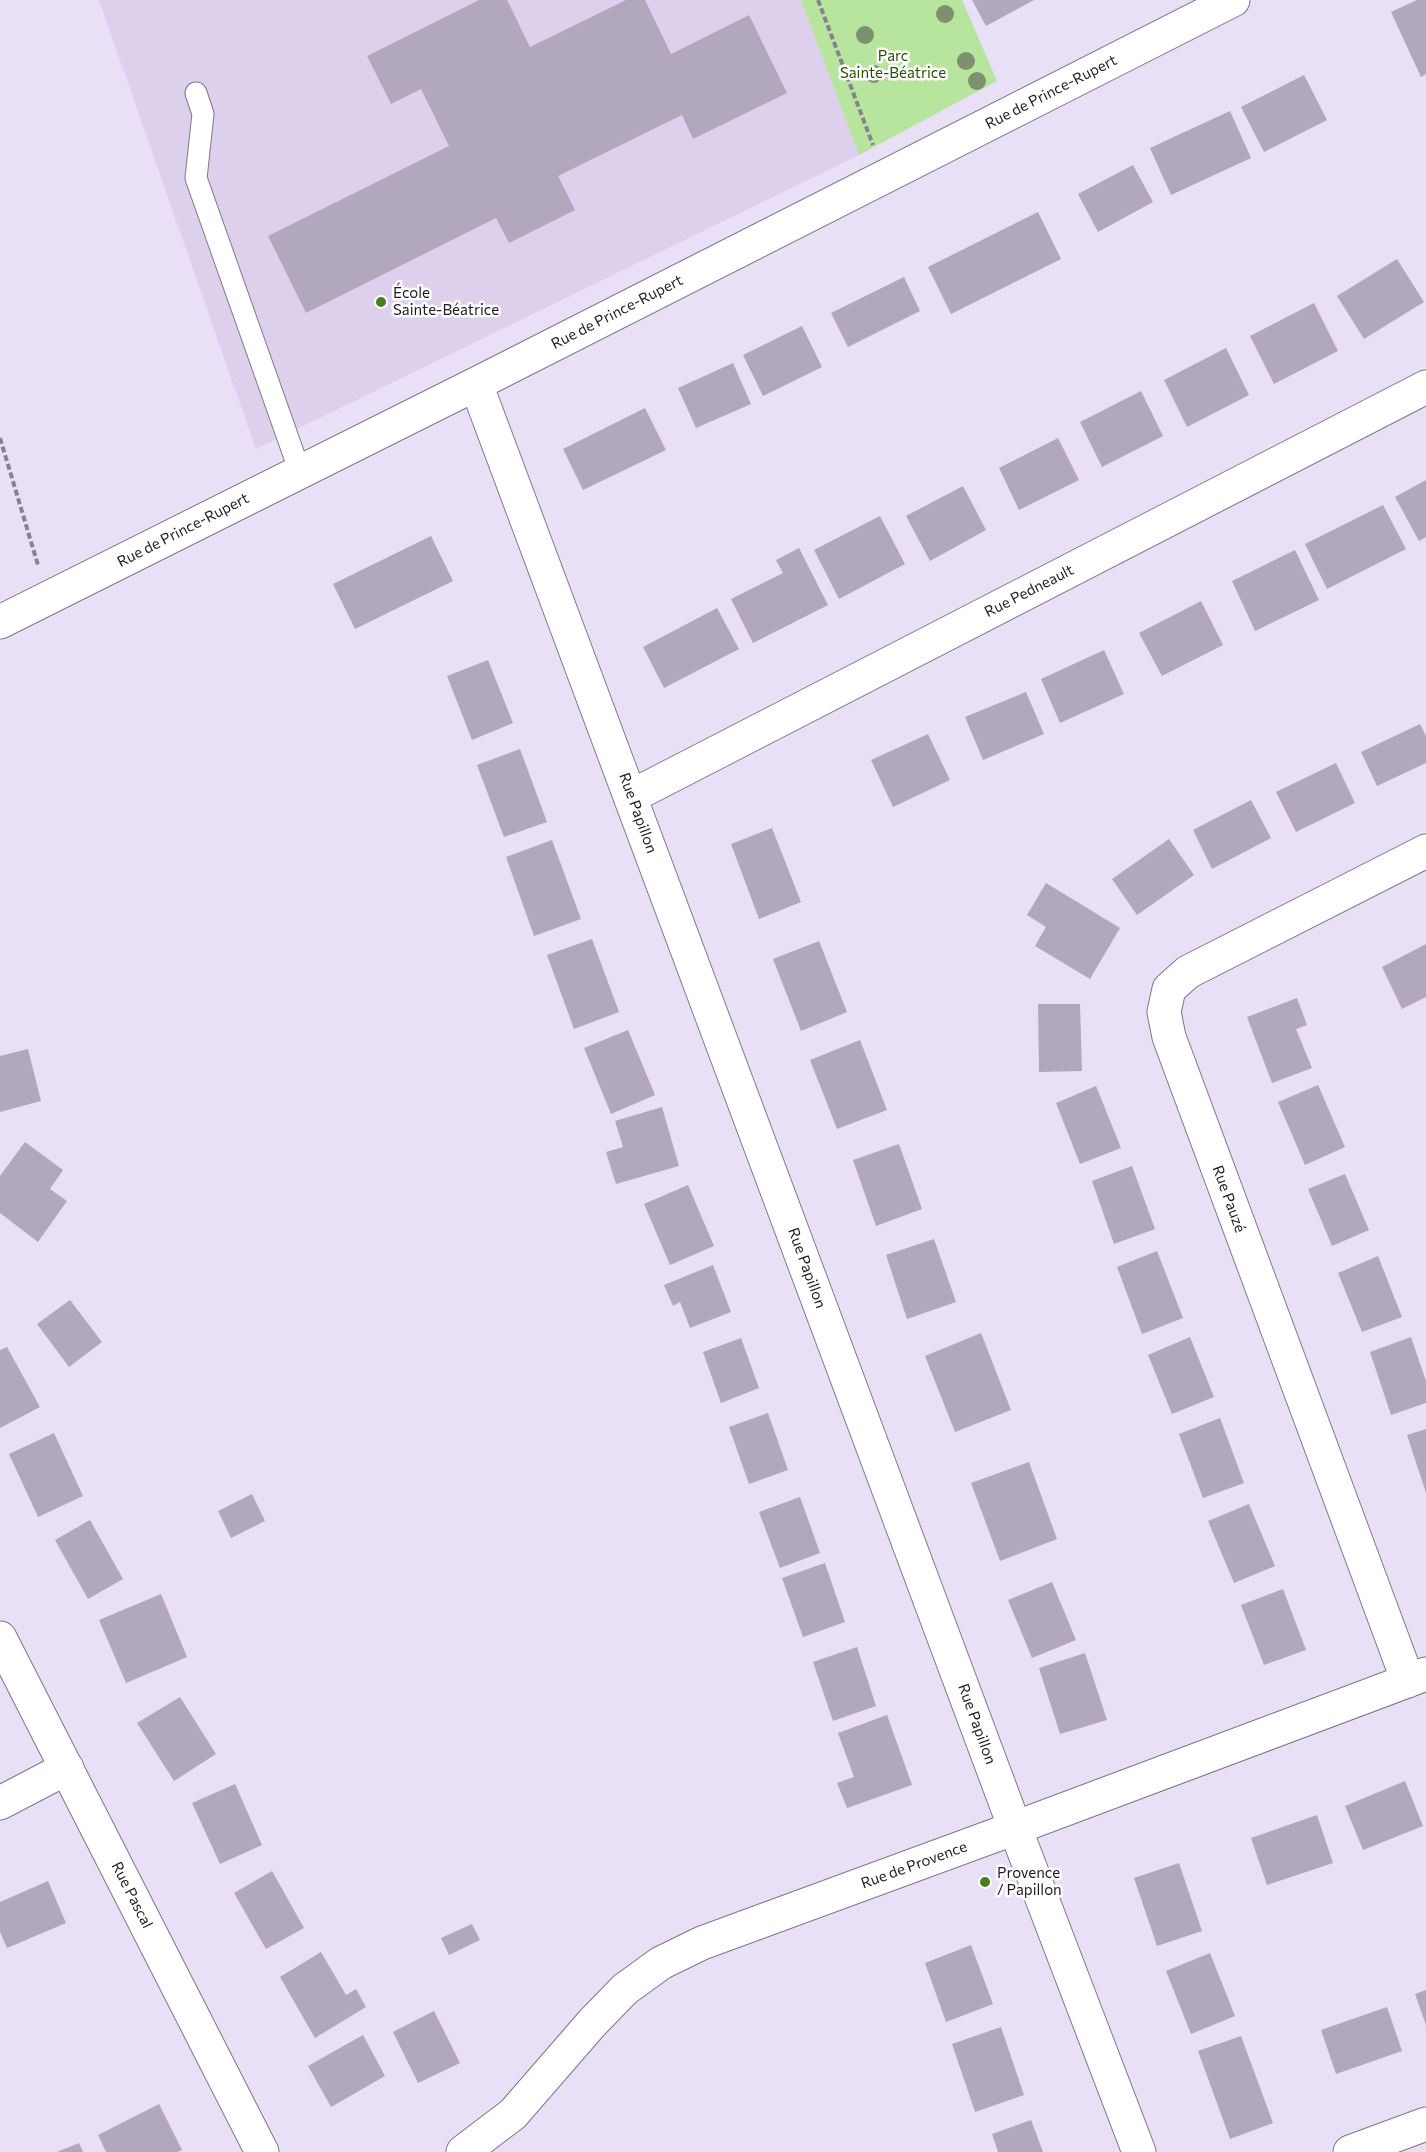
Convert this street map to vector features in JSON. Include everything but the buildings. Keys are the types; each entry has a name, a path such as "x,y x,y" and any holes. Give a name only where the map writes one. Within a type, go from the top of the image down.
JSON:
{"street":[{"name":"Rue de Prince-Rupert","path":"0,622 476,384 1233,0"},
{"name":"Rue Papillon","path":"476,384 1139,2152"},
{"name":"Rue Pedneault","path":"632,796 1426,387"},
{"name":"Rue Pauzé","path":"1417,1677 1169,1037 1164,1012 1169,989 1188,972 1426,851"},
{"name":"Rue Pascal","path":"0,1638 262,2152"},
{"name":"Rue de Provence","path":"463,2152 513,2114 592,2023 625,1989 660,1963 702,1943 1417,1677"},
{"path":"0,1803 67,1768"},
{"path":"1350,2152 1426,2124"}],"lane":[{"path":"196,93 203,114 196,178 300,472"}],"path":[{"path":"818,0 885,176"},
{"path":"0,438 47,598"}],"shaded area":[{"name":"École Sainte-Béatrice","path":"99,0 801,0 859,155 256,449"}],"green space":[{"name":"Parc Sainte-Béatrice","path":"801,0 962,0 997,81 859,155"}],"place":[{"name":"École Sainte-Béatrice","path":"381,302"},
{"name":"Provence / Papillon","path":"985,1882"}]}
